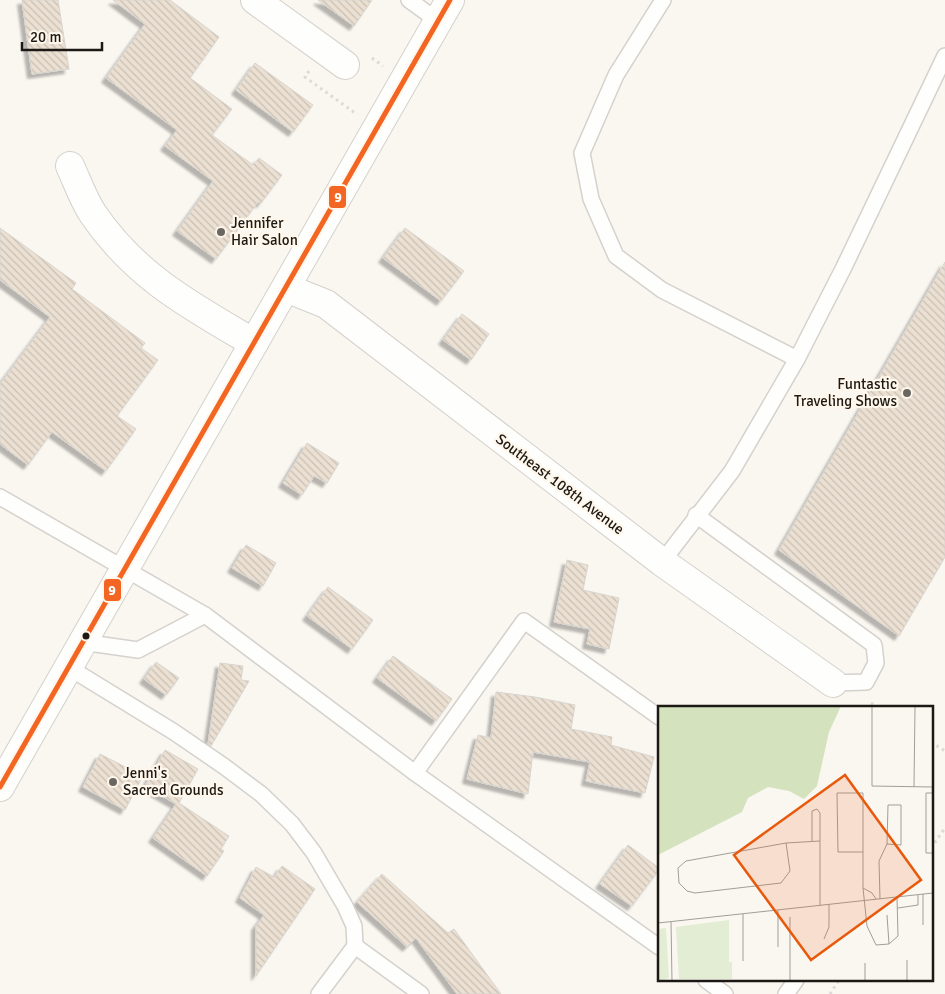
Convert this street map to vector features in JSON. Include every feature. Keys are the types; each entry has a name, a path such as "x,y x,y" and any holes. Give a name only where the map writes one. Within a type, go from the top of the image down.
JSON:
{"street":[{"path":"255,0 345,65"},
{"path":"2,781 126,568 444,11"},
{"path":"70,166 92,212 119,248 163,287 254,343"},
{"name":"Southeast 108th Avenue","path":"286,288 326,304 662,562 832,683"}],"lane":[{"path":"409,0 444,11"},
{"path":"663,0 616,75 582,153 591,199 616,256 662,290 797,359"},
{"path":"662,562 696,515 732,471 797,359 844,267 945,56"},
{"path":"0,497 205,615 415,773 658,946"},
{"path":"696,515 874,646 876,663 866,682 832,683"},
{"path":"82,642 138,650 205,615"},
{"path":"415,773 524,621 658,716"},
{"path":"68,667 174,732 225,767 260,794 292,824 314,853 345,906 354,926 355,946 319,994"},
{"path":"355,946 420,994"},
{"path":"709,982 725,994"},
{"path":"786,994 795,982"}],"path":[{"path":"932,743 945,751"},
{"path":"932,847 945,828"},
{"path":"830,994 839,982"}],"building":[{"path":"22,0 58,0 69,69 32,74"},
{"path":"113,0 170,0 219,37 190,78 232,109 212,135 253,165 259,158 282,175 261,203 258,202 216,259 177,231 213,181 165,146 177,130 106,78 145,24"},
{"path":"318,0 372,0 354,26"},
{"path":"255,63 313,105 293,132 236,90"},
{"path":"0,228 76,283 72,289 145,343 141,348 158,360 117,416 136,429 106,471 52,432 28,465 0,444 0,384 50,317 0,280"},
{"path":"405,228 464,271 441,301 383,258"},
{"name":"Funtastic Traveling Shows","path":"945,262 945,557 899,636 779,550"},
{"path":"462,314 489,334 471,360 443,340"},
{"path":"307,443 339,463 327,483 314,476 302,495 283,483"},
{"path":"246,545 276,563 263,586 232,568"},
{"path":"567,560 588,565 583,590 619,598 609,649 587,644 590,629 554,622"},
{"path":"328,587 373,620 352,649 307,616"},
{"path":"393,656 452,699 436,721 377,678"},
{"path":"156,662 179,678 166,695 144,679"},
{"path":"220,663 243,666 241,680 249,681 211,746 208,744"},
{"path":"496,692 575,705 571,729 612,737 611,745 654,757 645,793 586,781 590,762 533,752 528,794 467,779 478,735 491,738"},
{"path":"165,750 198,769 179,803 229,836 221,849 224,851 207,876 153,838 176,804 145,786"},
{"name":"Jenni's Sacred Grounds","path":"100,754 143,776 125,810 83,787"},
{"path":"628,845 658,867 658,871 632,906 600,884"},
{"path":"282,866 315,889 256,976 256,926 264,915 240,898 256,867 274,877"},
{"path":"382,874 448,933 454,929 501,994 457,994 416,938 407,947 357,902"}],"transit line":[{"name":"9","path":"0,787 450,0"}],"place":[{"name":"Jennifer Hair Salon","path":"221,232"},
{"name":"Funtastic Traveling Shows","path":"907,393"},
{"name":"Jenni's Sacred Grounds","path":"113,782"}]}
